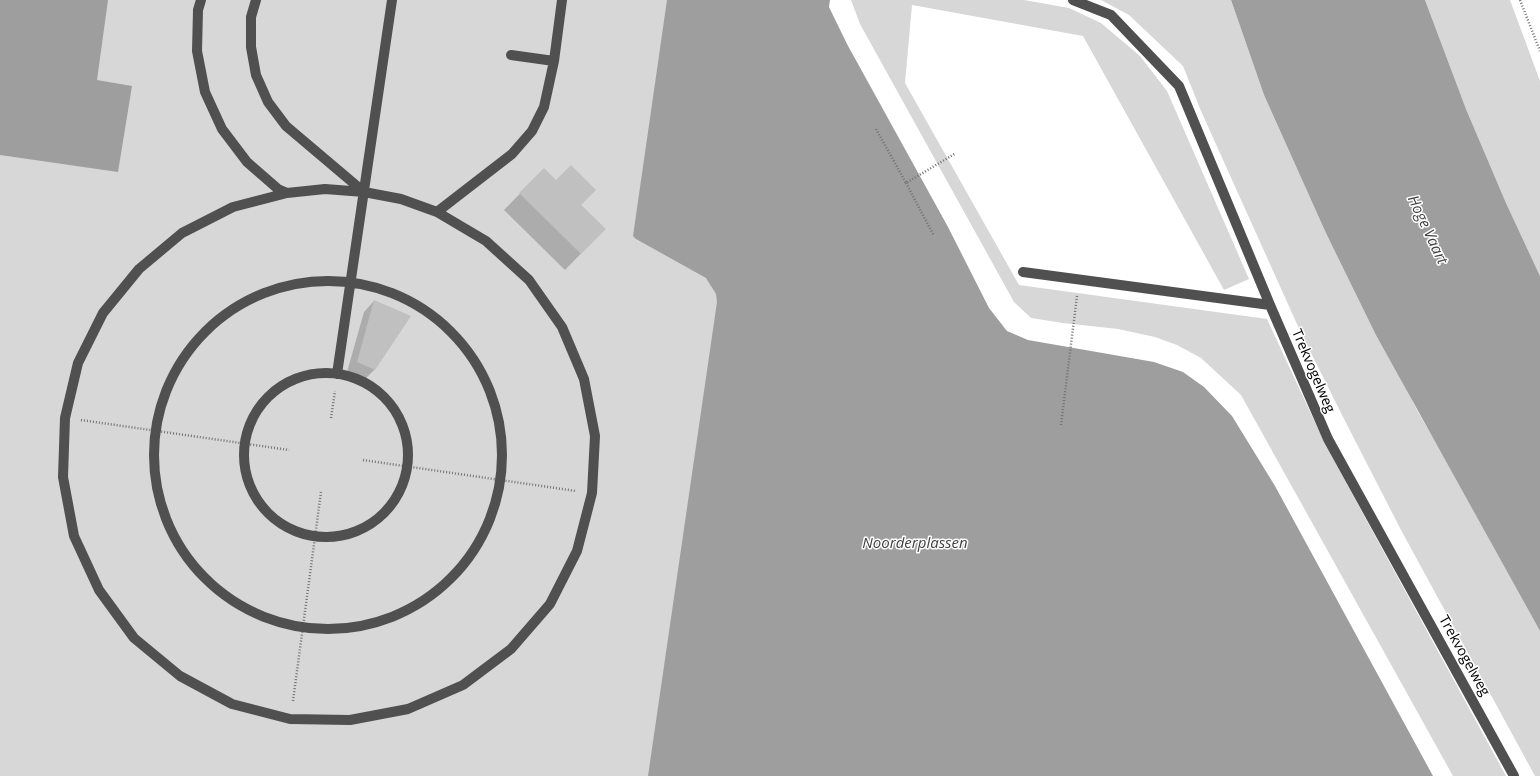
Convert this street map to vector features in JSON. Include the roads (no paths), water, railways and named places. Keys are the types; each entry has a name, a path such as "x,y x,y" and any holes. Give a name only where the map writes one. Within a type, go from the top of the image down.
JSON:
{"street":[{"path":"201,0 198,10 197,51 205,92 222,129 247,162 278,189 287,193"},
{"path":"256,0 252,17 251,47 256,75 268,102 286,126 364,192"},
{"path":"338,374 392,0"},
{"path":"437,212 512,154 532,131 544,107 554,61 562,0"},
{"name":"Trekvogelweg","path":"1073,0 1112,15 1179,86 1270,305 1328,439 1514,776"},
{"path":"511,55 554,61"},
{"path":"326,189 364,192 401,199 437,212 486,241 529,280 562,327 584,379 595,436 592,493 577,551 550,604 511,650 463,685 408,709 350,720 290,719 232,704 180,676 134,638 99,590 74,536 63,477 65,418 78,363 104,313 139,269 182,233 232,207 287,193 326,189"},
{"path":"1023,272 1270,305"},
{"path":"313,281 351,282 390,292 426,310 455,336 479,367 495,403 502,441 501,480 492,518 473,553 448,583 436,592 417,606 381,622 342,630 303,628 265,619 230,601 200,575 177,544 161,508 153,470 154,430 164,393 182,358 208,328 239,305 275,289 313,281"},
{"path":"319,373 338,374 355,378 372,387 386,399 397,413 404,430 408,448 407,467 403,484 394,501 368,526 351,533 332,537 314,536 296,532 280,523 255,497 247,480 244,462 244,443 249,426 258,409 269,395 284,384 301,377 319,373"}],"water":[{"path":"0,0 108,0 97,80 132,86 118,172 0,155"},
{"name":"Noorderplassen","path":"667,0 830,0 829,7 847,44 948,227 989,308 1007,331 1028,340 1154,362 1183,372 1204,387 1232,416 1275,486 1433,776 648,776 717,302 716,294 706,278 633,236"},
{"name":"Hoge Vaart","path":"1231,0 1425,0 1466,109 1506,203 1540,276 1540,631 1376,335 1325,231 1264,95"}]}
